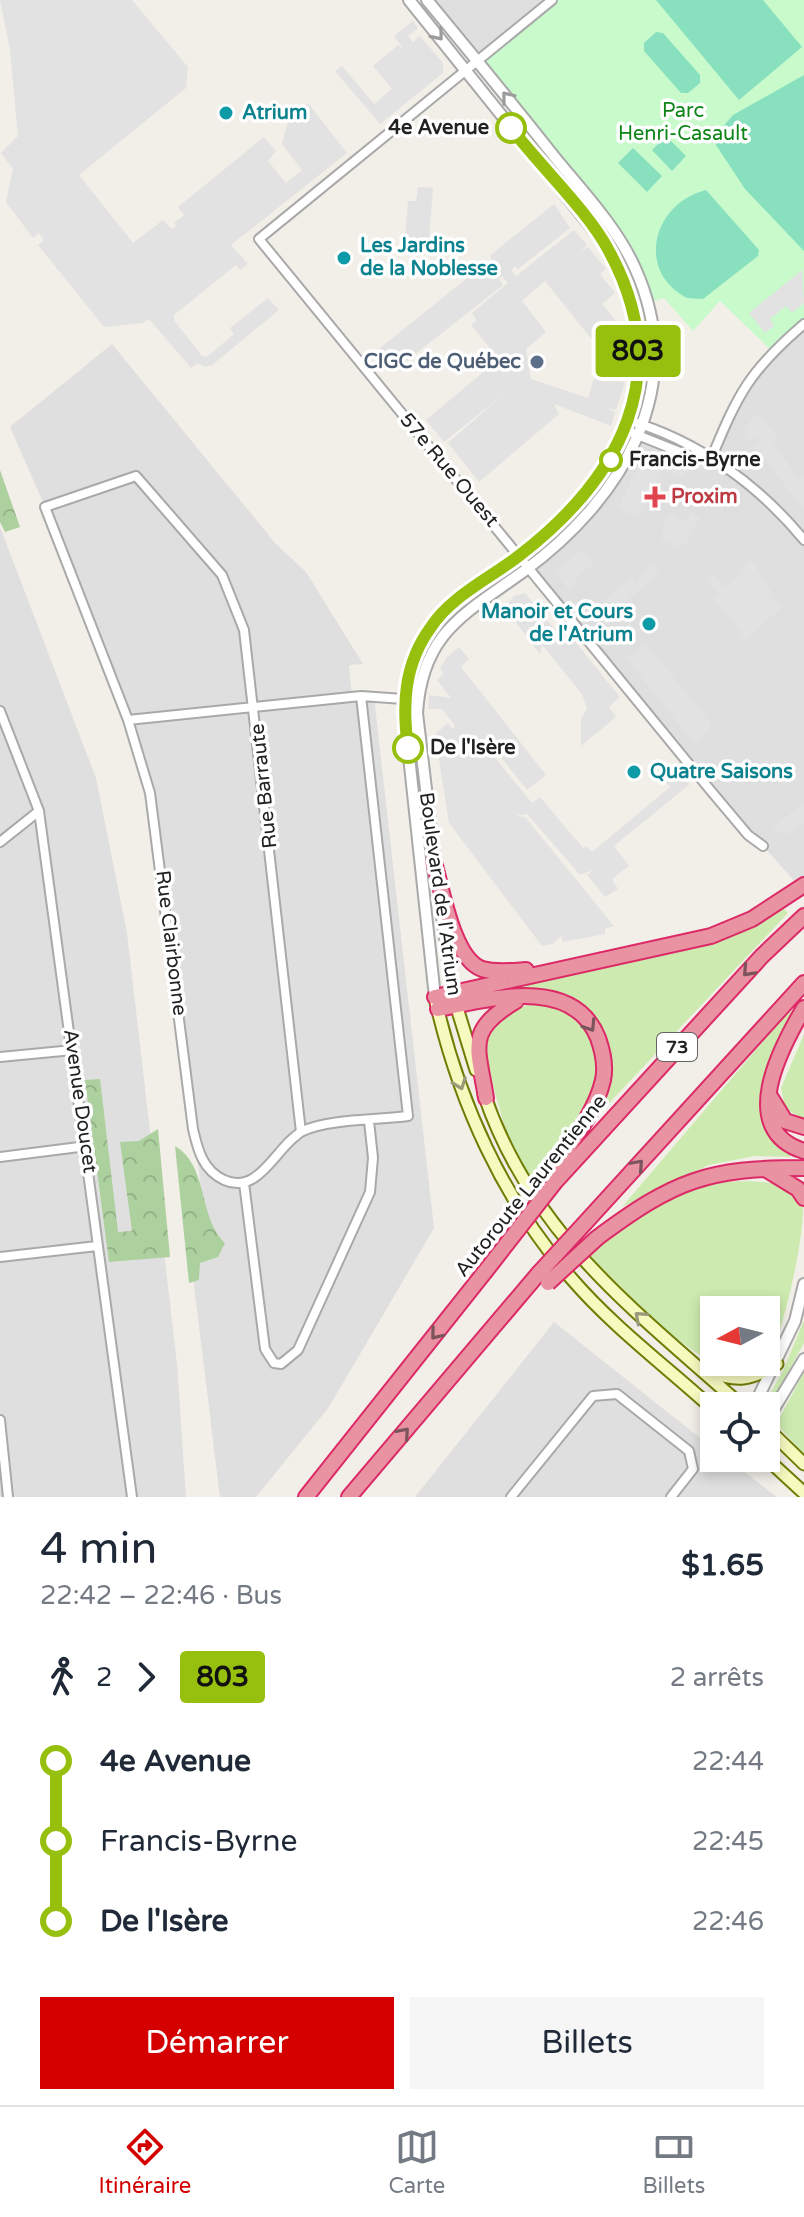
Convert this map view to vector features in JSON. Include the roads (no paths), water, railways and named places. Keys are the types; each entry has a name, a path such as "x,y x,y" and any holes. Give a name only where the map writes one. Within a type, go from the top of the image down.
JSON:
{"highway":[{"path":"434,862 459,944 468,960 481,969 505,972 571,967"},
{"path":"437,1003 571,967 711,936 752,919 804,885"},
{"name":"Autoroute Laurentienne","path":"306,1497 487,1269 552,1179 762,956 804,916"},
{"name":"73","path":"349,1497 495,1327 544,1278 585,1223 804,983"},
{"path":"486,1098 478,1044 480,1033 496,1013 523,997"},
{"path":"454,1000 545,997 565,1002 582,1014 595,1031 603,1051 603,1080 592,1110 552,1179"},
{"path":"804,1008 791,1029 768,1090 766,1105 772,1126 786,1142 804,1151"},
{"path":"768,1090 775,1110 785,1121 804,1127"},
{"path":"763,1168 798,1189 804,1198"},
{"path":"544,1278 658,1196 700,1177 763,1168 804,1168"}],"main road":[{"name":"Boulevard de l'Atrium","path":"454,1000 499,1132 557,1228 594,1275 727,1392"},
{"name":"Boulevard de l'Atrium","path":"437,1003 470,1109 512,1196 571,1278 700,1397"},
{"path":"722,1376 745,1381 754,1376"},
{"path":"780,1439 804,1464"},
{"path":"780,1471 804,1493"}],"street":[{"name":"Boulevard de l'Atrium","path":"409,0 595,230 620,272 629,295 637,342 635,392 626,425 612,458 584,498 520,556 432,624 410,666 405,699 437,1003"},
{"name":"Boulevard de l'Atrium","path":"427,0 602,215 636,270 648,303 653,342 652,383 644,425 623,471 597,507 530,567 440,635 427,662 418,700 434,862 454,1000"},
{"path":"466,70 552,0"},
{"name":"57e Rue Ouest","path":"466,70 259,239 729,813 763,846"},
{"path":"711,459 735,401 760,363 804,324"},
{"path":"626,425 644,425 693,444 761,493 804,540"},
{"path":"626,425 640,437 690,456 711,459"},
{"name":"Rue Clairbonne","path":"136,476 45,507 128,720 156,825 197,1150 204,1164 216,1176 231,1183 244,1183"},
{"name":"Rue Barraute","path":"136,476 222,575 244,630 255,705 301,1132"},
{"path":"361,696 408,1116 313,1127 301,1132 261,1173 244,1183 265,1349 274,1363 288,1362 298,1350 370,1192 373,1158 369,1121"},
{"path":"128,720 361,696 418,700"},
{"name":"Avenue Doucet","path":"0,711 39,811 87,1146 97,1246 132,1497"},
{"path":"0,842 39,811"},
{"path":"0,1057 73,1050"},
{"path":"0,1157 87,1146"},
{"path":"0,1257 97,1246"},
{"path":"780,1357 795,1321 804,1284"},
{"path":"780,1401 804,1359"},
{"path":"511,1497 593,1396 608,1392 617,1394 689,1451 694,1460 690,1478 671,1497"},
{"path":"0,1420 5,1493"}],"place":[{"name":"Atrium","path":"226,113"},
{"name":"4e Avenue","path":"511,128"},
{"name":"Les Jardins de la Noblesse","path":"344,258"},
{"name":"CIGC de Québec","path":"537,362"},
{"name":"Francis-Byrne","path":"611,460"},
{"name":"Proxim","path":"655,497"},
{"name":"Manoir et Cours de l'Atrium","path":"649,624"},
{"name":"De l'Isère","path":"408,748"},
{"name":"Quatre Saisons","path":"634,772"}],"park label":[{"name":"Parc Henri-Casault","path":"683,122"}]}
